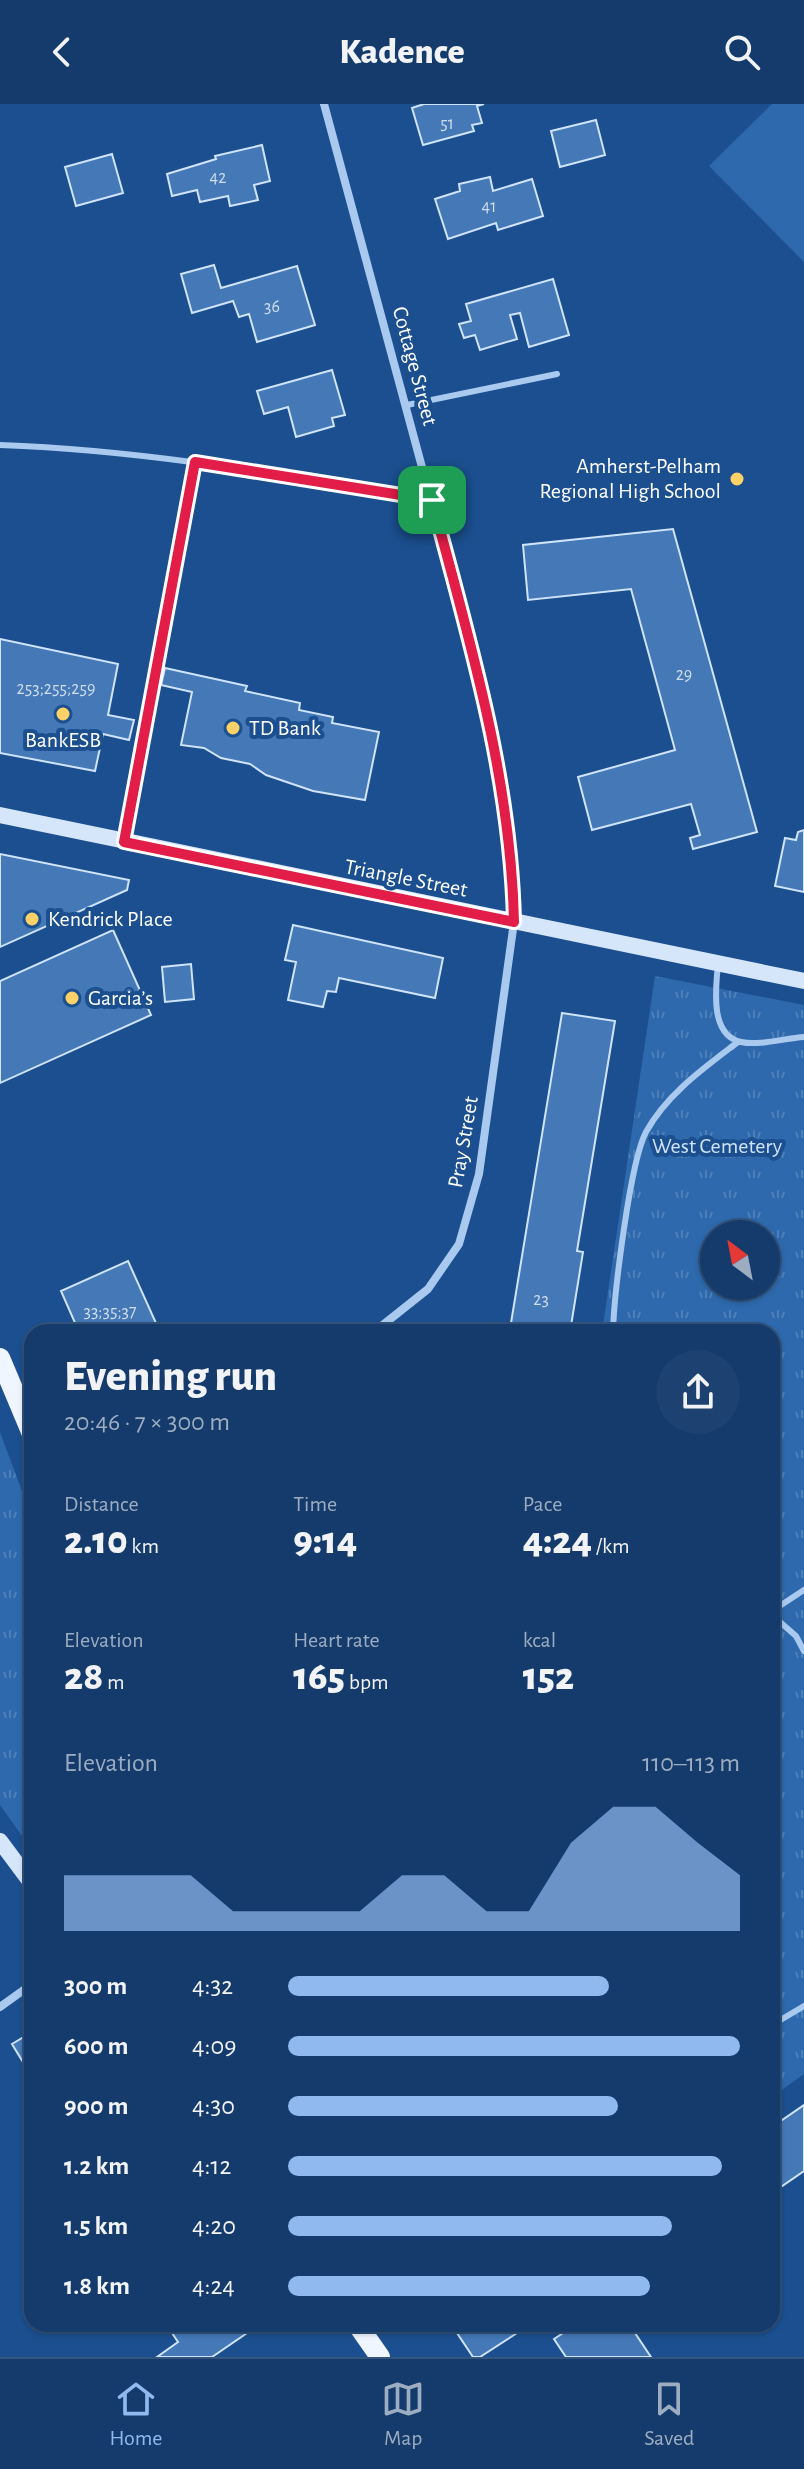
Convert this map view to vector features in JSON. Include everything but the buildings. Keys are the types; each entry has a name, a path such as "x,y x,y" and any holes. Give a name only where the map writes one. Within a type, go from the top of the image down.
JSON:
{"main road":[{"name":"Triangle Street","path":"0,815 804,981"},
{"path":"0,1358 24,1415"},
{"path":"0,1841 24,1873"},
{"path":"363,2332 380,2357"}],"street":[{"name":"Cottage Street","path":"324,104 491,723 513,872 514,922"},
{"name":"Pray Street","path":"384,1324 428,1289 459,1244 479,1174 514,922"},
{"path":"0,2007 24,1990"}],"lane":[{"path":"407,405 557,374"},
{"path":"0,445 68,447 195,462 432,500"},
{"path":"124,842 195,462"},
{"path":"718,964 714,1003 729,1035 738,1042"},
{"path":"614,1324 632,1187 645,1134 668,1101 738,1042 804,1037"},
{"path":"780,1607 804,1590"},
{"path":"780,1621 796,1636 804,1651"},
{"path":"780,2020 804,2006"}],"green space":[{"path":"772,104 804,104 804,262 709,166"},
{"name":"West Cemetery","path":"655,976 804,1005 804,2074 780,2091 780,1324 603,1324"},
{"path":"0,1432 24,1496 24,1839 0,1805"}],"place":[{"name":"Amherst-Pelham Regional High School","path":"737,479"},
{"name":"BankESB","path":"63,714"},
{"name":"TD Bank","path":"233,728"},
{"name":"Kendrick Place","path":"32,919"},
{"name":"Garcia’s","path":"72,998"}],"route":[{"path":"195,462 432,500 491,723 513,872 514,922 124,842 195,462"}]}
